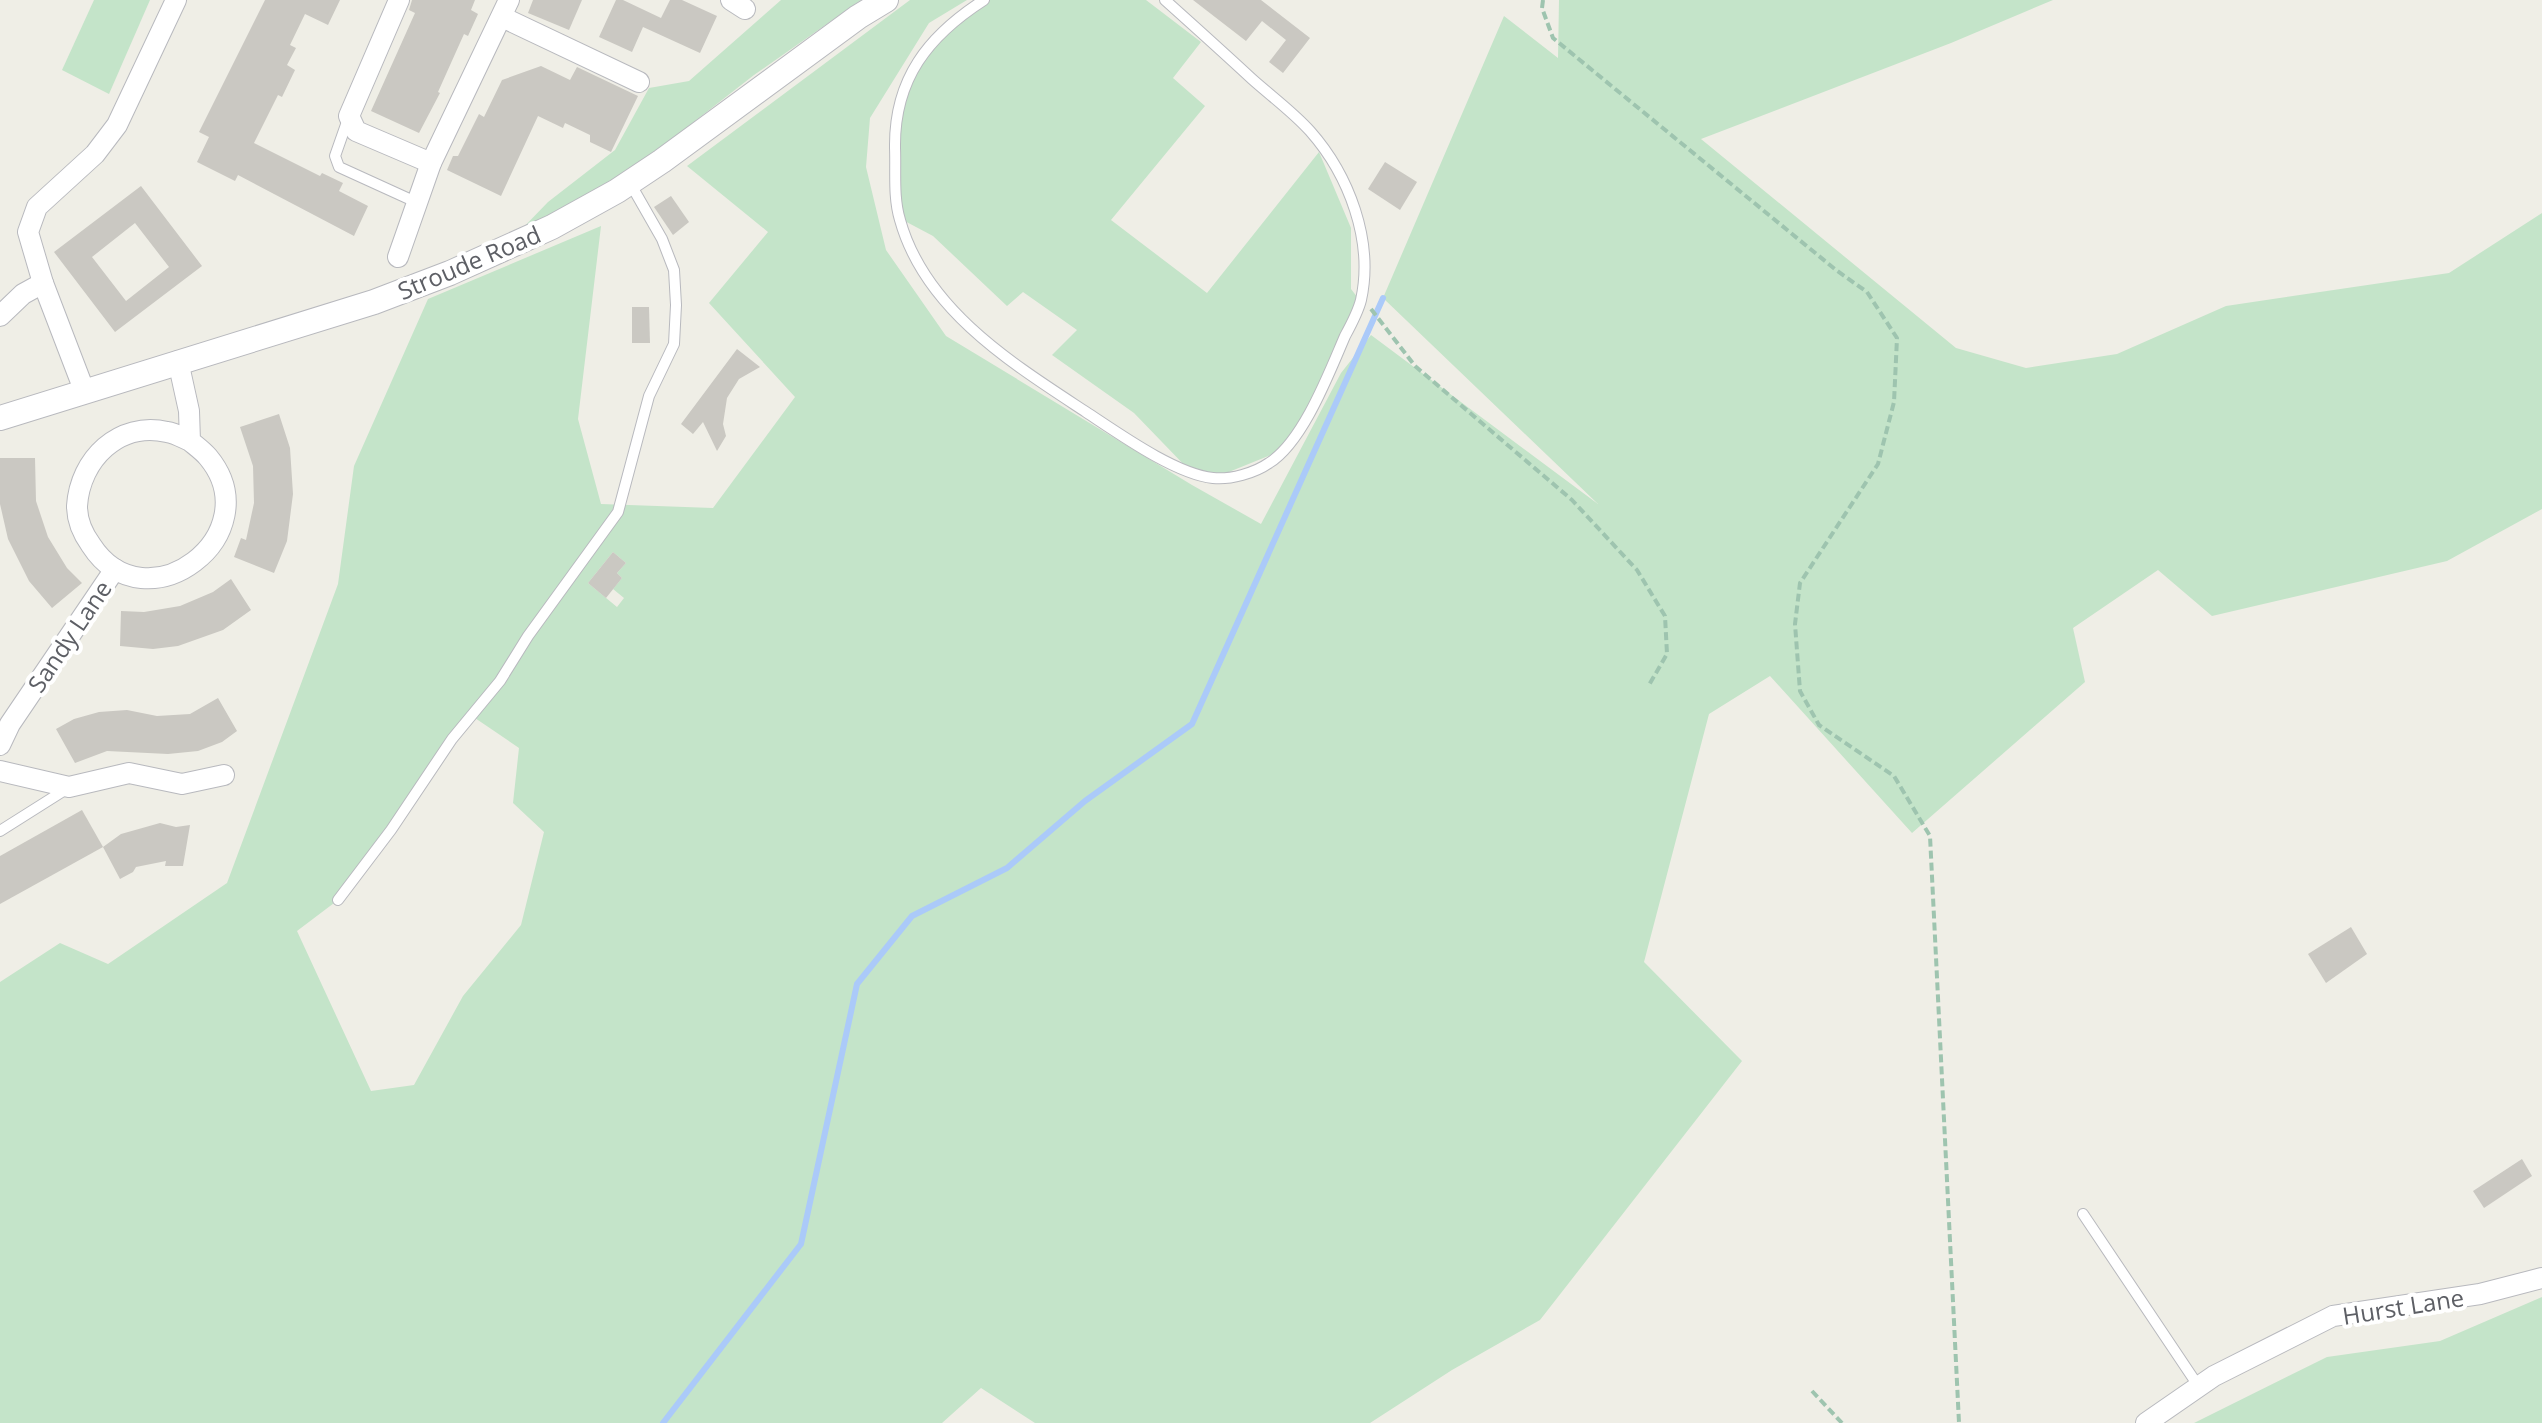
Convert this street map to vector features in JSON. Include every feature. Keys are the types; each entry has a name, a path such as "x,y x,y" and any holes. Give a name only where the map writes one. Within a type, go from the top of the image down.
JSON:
{"street":[{"path":"84,390 28,236 37,207 95,154 117,125 176,0"},
{"path":"399,0 349,116 356,131 431,163"},
{"name":"Stroude Road","path":"0,418 374,302 450,273 552,227 630,183 858,17 886,0"},
{"path":"398,257 431,163 506,8 639,82"},
{"path":"0,316 23,294 43,283"},
{"path":"178,361 189,411 190,441"},
{"name":"Sandy Lane","path":"145,430 168,432 190,441 209,458 221,480 225,505 220,530 207,552 188,568 164,577 139,577 115,569 97,555 84,535 77,512 78,488 87,467 102,448 133,433 145,430"},
{"name":"Sandy Lane","path":"0,745 10,724 115,569"},
{"path":"0,771 69,787 129,773 182,784 224,775"},
{"name":"Hurst Lane","path":"2146,1423 2214,1376 2333,1316 2480,1294 2542,1278"}],"lane":[{"path":"984,0 929,43 902,94 895,128 896,189 899,218 912,252 935,286 981,339 1138,445 1190,471 1214,478 1237,475 1271,463 1302,427 1361,302 1364,244 1345,183 1310,131 1165,0"},
{"path":"349,116 335,156 339,167 418,203"},
{"path":"338,900 391,830 452,739 500,681 528,636 577,573 618,512 649,396 674,344 676,305 674,270 662,239 630,183"},
{"path":"0,831 69,787"},
{"path":"2083,1214 2199,1387"}],"path":[{"path":"1543,0 1542,8 1553,38 1867,292 1897,338 1894,402 1878,464 1800,583 1795,624 1800,691 1819,725 1894,776 1930,836 1959,1423"},
{"path":"1370,308 1415,366 1572,500 1637,570 1665,616 1667,654 1649,685"},
{"path":"1812,1391 1842,1423"}],"green space":[{"path":"94,0 150,0 109,94 62,70"},
{"path":"781,0 861,0 754,75 622,178 518,233 548,202 615,150 649,88 689,81"},
{"path":"910,0 967,0 929,23 870,118 866,167 886,250 946,336 1261,524 1341,373 1371,335 1598,504 1383,298 1504,16 1558,58 1559,0 2053,0 1951,43 1701,139 1956,348 2026,368 2117,354 2226,306 2449,273 2542,213 2542,509 2447,561 2212,616 2158,570 2073,628 2085,682 1912,833 1770,676 1709,714 1644,962 1742,1061 1540,1320 1452,1370 1370,1423 1035,1423 981,1388 942,1423 0,1423 0,982 60,943 108,964 227,883 338,584 354,466 428,299 601,226 578,419 601,504 713,508 795,397 709,303 768,232 687,166","holes":["613,552 626,563 617,573 622,578 613,589 624,598 617,607 588,583","472,716 519,748 513,803 544,832 521,925 463,996 414,1085 371,1091 297,931 338,900"]},
{"path":"984,0 1146,0 1201,42 1173,78 1205,106 1111,220 1207,293 1319,152 1351,228 1351,289 1361,302 1334,362 1283,450 1214,478 1190,471 1134,413 1052,355 1077,330 1023,292 1007,306 933,236 899,218 898,139 909,80 930,48"},
{"path":"2542,1297 2542,1423 2194,1423 2327,1357 2440,1341"}],"building":[{"path":"265,0 340,0 328,25 305,14 290,45 296,48 287,65 295,70 282,97 278,95 254,143 320,176 322,173 343,183 339,191 368,206 354,236 238,175 235,181 197,162 209,137 199,132"},
{"path":"412,0 475,0 471,10 478,14 468,36 464,34 440,93 419,133 371,111 415,13 409,10"},
{"path":"533,0 582,0 569,30 528,13"},
{"path":"616,0 623,0 661,18 670,0 682,0 717,16 700,53 643,27 632,52 599,37"},
{"path":"1193,0 1261,0 1310,38 1283,73 1269,62 1286,40 1262,21 1246,41"},
{"path":"541,66 570,80 577,67 638,96 611,152 590,142 590,135 565,123 563,128 538,116 501,196 447,170 453,156 458,156 479,114 484,117 502,80"},
{"path":"1385,162 1417,182 1400,210 1368,189"},
{"path":"141,186 202,266 115,332 54,252","holes":["135,223 169,267 126,301 92,257"]},
{"path":"671,196 689,222 673,235 654,207"},
{"path":"632,307 649,307 650,343 632,343"},
{"path":"737,349 760,367 739,379 727,398 723,424 726,436 717,451 703,422 693,434 681,424"},
{"path":"279,414 290,448 293,494 287,541 274,573 234,557 241,538 246,540 254,503 253,466 240,427"},
{"path":"0,458 35,458 36,501 48,537 67,568 82,583 52,608 29,581 8,539 0,504"},
{"path":"613,552 626,563 617,573 622,578 606,598 588,583"},
{"path":"231,579 251,610 223,630 178,646 153,649 120,646 121,611 144,612 180,606 213,592"},
{"path":"218,698 237,731 222,742 198,751 168,754 107,751 75,763 56,729 74,719 99,712 127,710 157,716 190,714"},
{"path":"82,810 103,847 0,904 0,856"},
{"path":"160,823 176,827 190,825 183,866 165,866 166,861 136,867 120,879 103,847 121,834"},
{"path":"2351,927 2367,954 2326,983 2308,954"},
{"path":"2522,1159 2532,1176 2484,1208 2473,1191"}],"waterway":[{"path":"663,1423 801,1244 857,984 912,916 1007,868 1085,801 1192,724 1383,298"}]}
